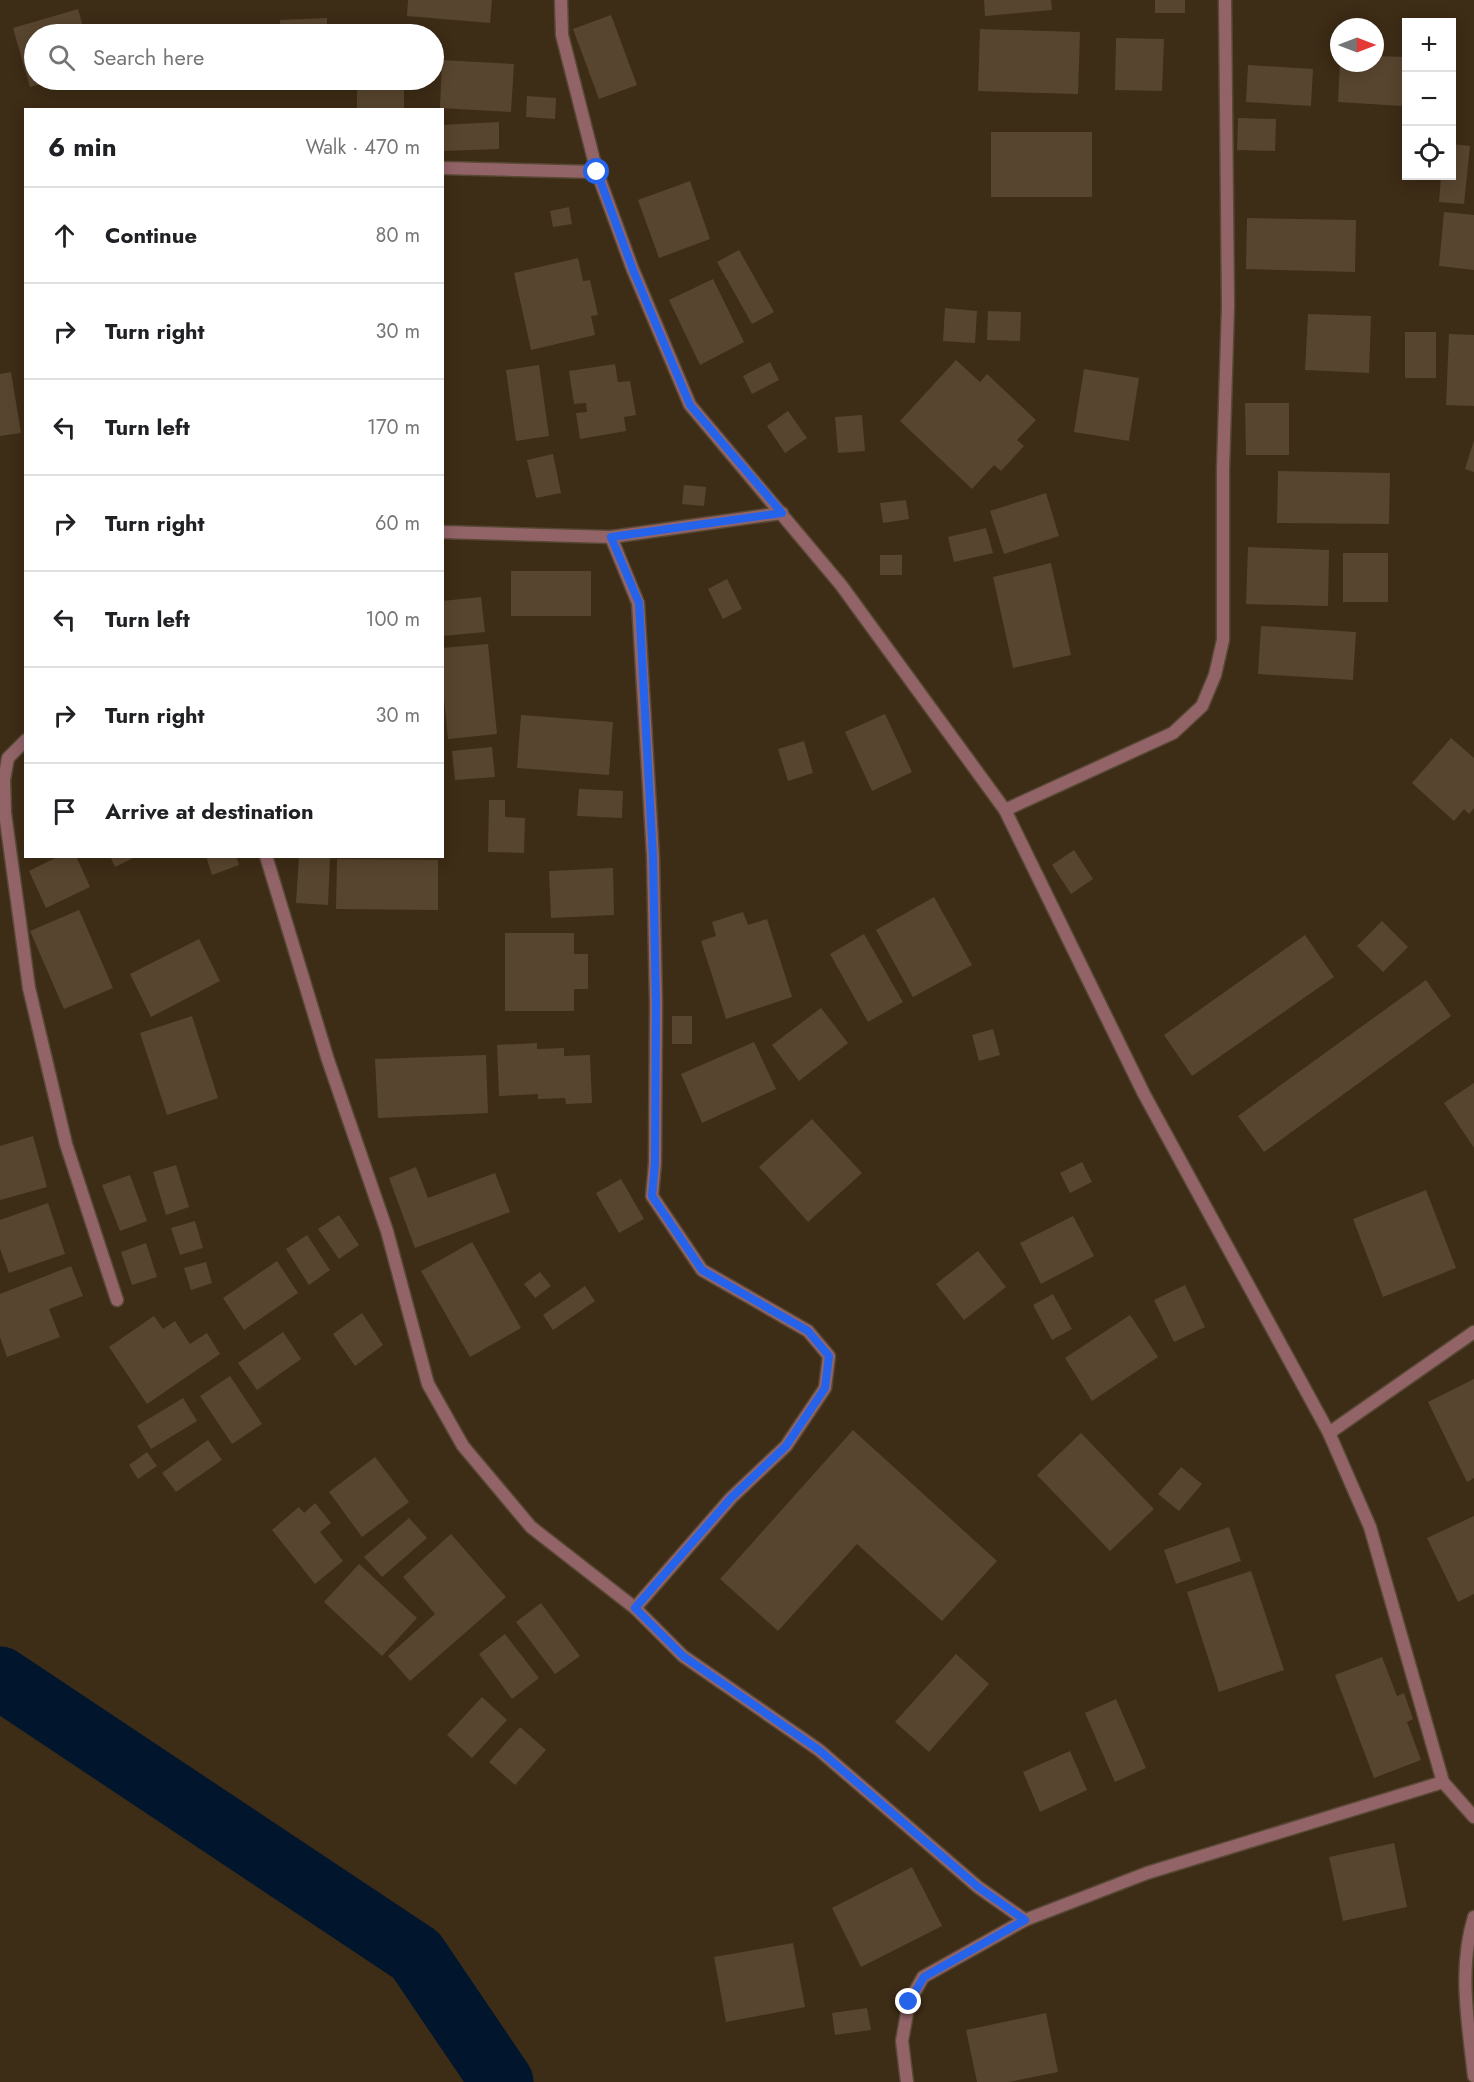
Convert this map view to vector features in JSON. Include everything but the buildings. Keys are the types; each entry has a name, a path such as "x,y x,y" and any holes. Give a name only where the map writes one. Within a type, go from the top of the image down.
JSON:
{"street":[{"path":"561,0 562,35 597,172 633,270 690,405 841,585 1005,810 1144,1094 1329,1433 1370,1527 1443,1782 1474,1817"},
{"path":"1005,810 1173,733 1202,706 1215,675 1223,640 1223,470 1228,330 1225,0"},
{"path":"444,168 597,172"},
{"path":"444,532 611,537 782,513"},
{"path":"611,537 639,603 653,857 656,1004 655,1163 652,1196 702,1270 808,1331 829,1356 825,1388 786,1446 731,1498 635,1608"},
{"path":"24,742 8,758 4,780 4,813 29,988 66,1144 117,1300"},
{"path":"267,858 328,1060 387,1231 428,1384 463,1446 531,1527 635,1608 683,1656 819,1750 978,1887 1025,1920"},
{"path":"1329,1433 1474,1332"},
{"path":"907,2082 902,2041 909,2002 924,1977 1025,1920 1147,1873 1443,1782"},
{"path":"1474,1917 1467,1940 1465,2004 1474,2076"}],"waterway":[{"path":"0,1678 416,1955 502,2082"}],"route":[{"path":"597,172 633,270 690,405 782,513 611,537 639,603 653,857 656,1004 655,1163 652,1196 702,1270 808,1331 829,1356 825,1388 786,1446 731,1498 635,1608 683,1656 819,1750 978,1887 1025,1920 924,1977 909,2002"}]}
